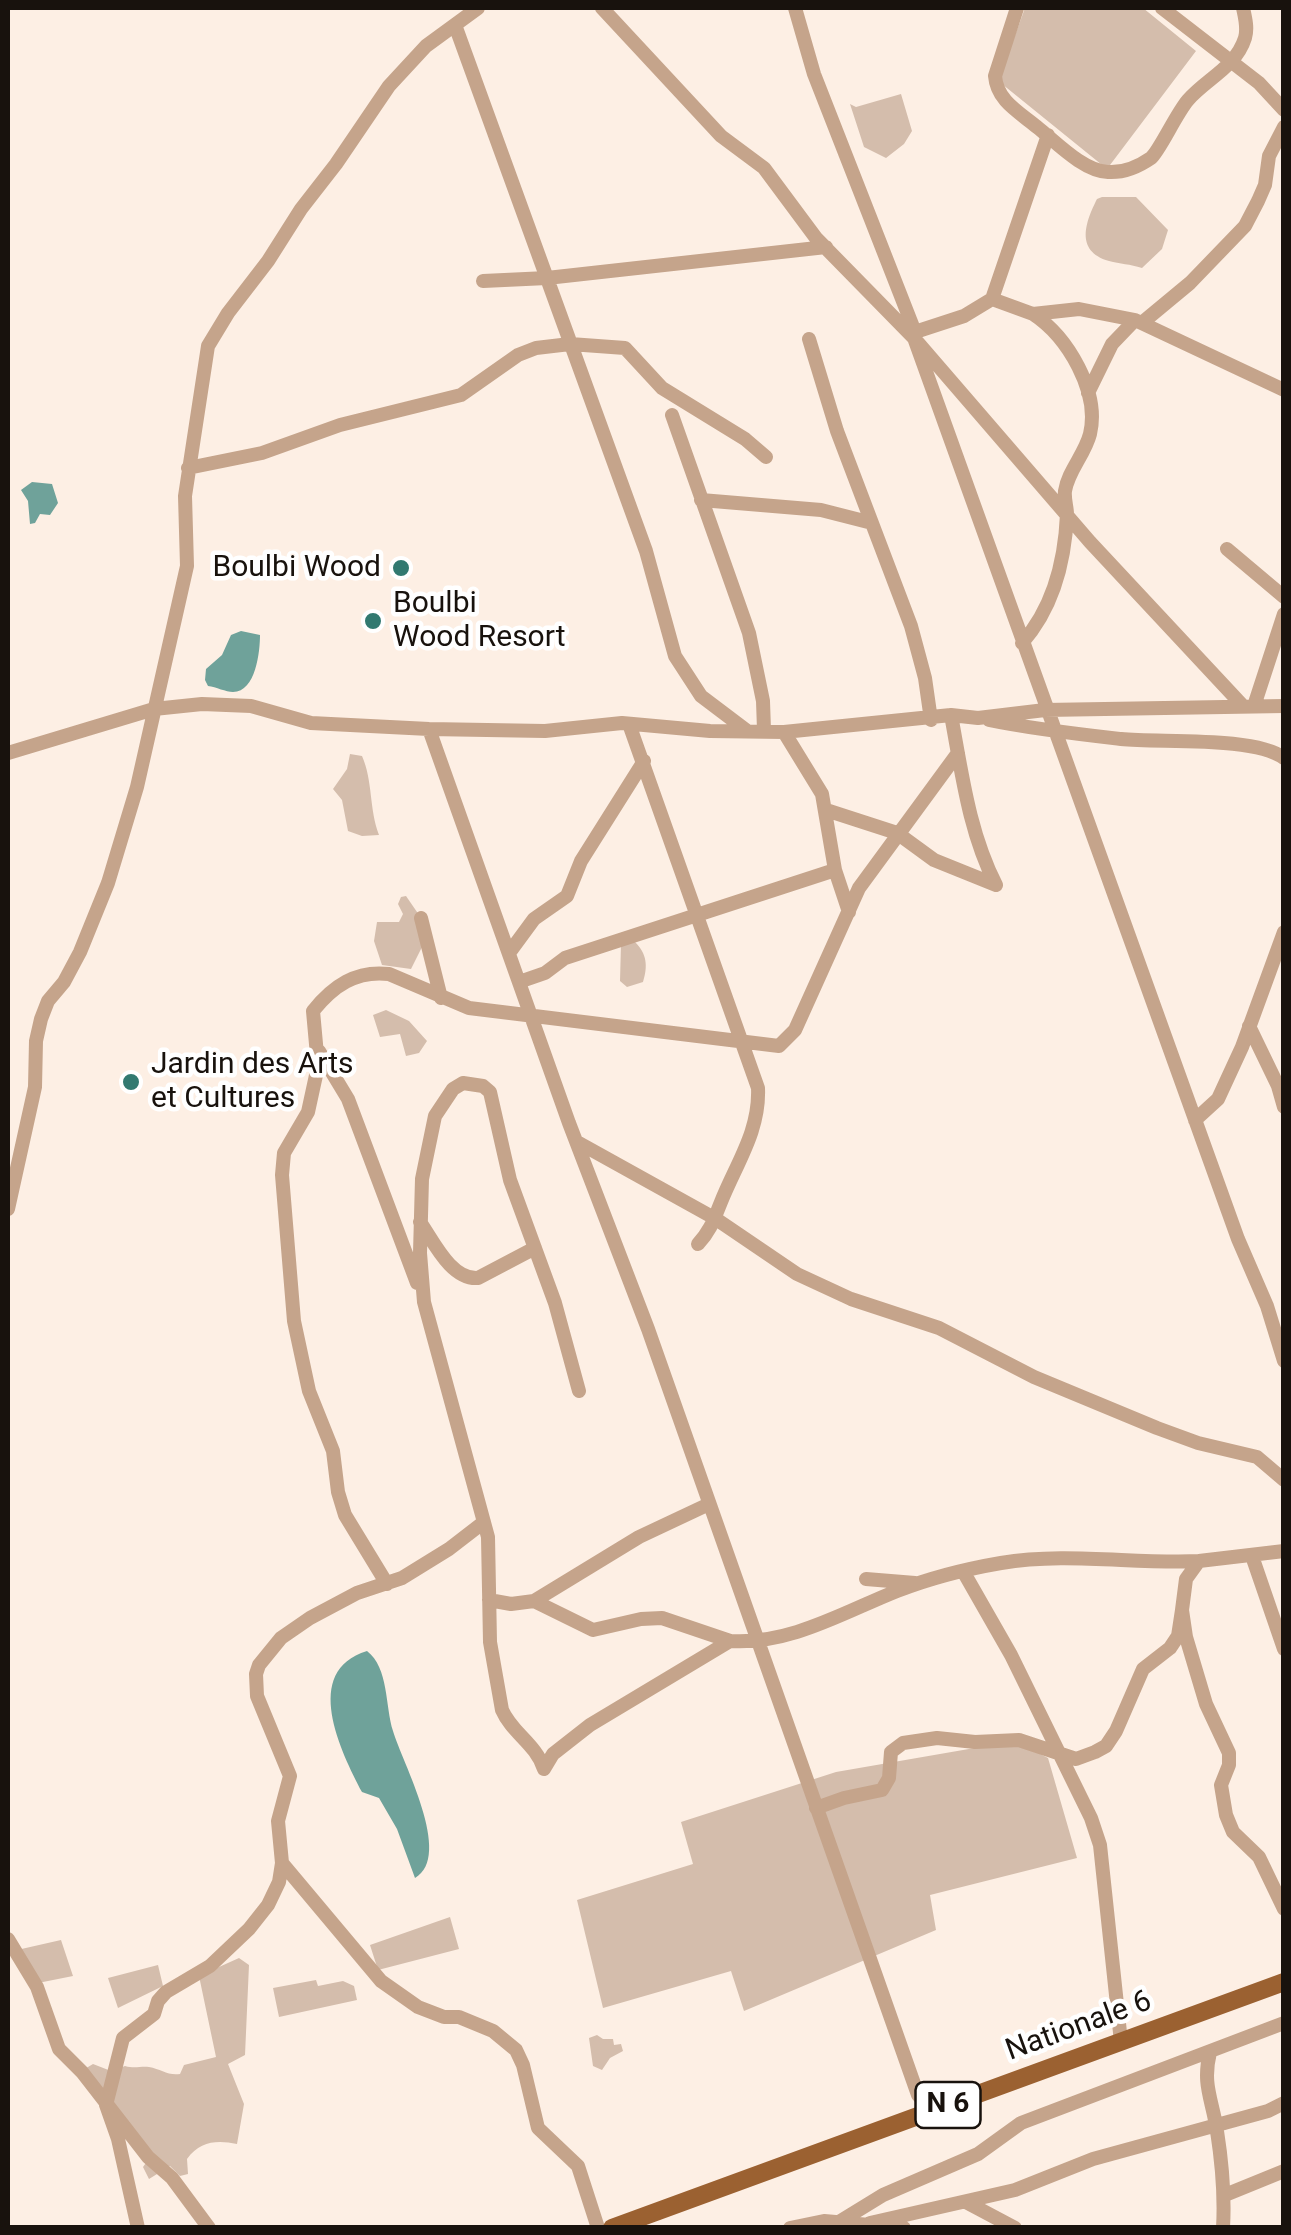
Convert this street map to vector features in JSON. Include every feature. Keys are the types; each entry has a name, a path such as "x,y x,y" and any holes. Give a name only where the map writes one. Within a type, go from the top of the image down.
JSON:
{"main road":[{"name":"Nationale 6","path":"612,2228 1284,1982"}],"street":[{"path":"8,1209 35,1087 36,1040 41,1020 48,1002 74,967 108,882 137,787 187,566 185,496 208,346 300,208 336,164 389,86 426,46 478,8"},
{"path":"602,8 721,136 764,168 826,248 914,335 1000,440 1249,706"},
{"path":"794,8 814,74 914,335 1053,730 1284,1361"},
{"path":"1017,8 995,76 1002,99 1093,170 1107,172 1136,168 1158,152 1166,131 1188,99 1231,61 1244,40 1243,8"},
{"path":"1162,8 1231,61 1284,110"},
{"path":"455,25 646,551 676,656 701,696 746,730"},
{"path":"1088,393 1112,344 1190,283 1244,226 1265,184 1268,156 1284,127"},
{"path":"914,335 964,316 992,298 1048,135"},
{"path":"483,281 547,278 826,248"},
{"path":"992,298 1033,314 1049,326 1069,354 1088,393 1090,433 1065,489 1067,513 1058,578 1040,622 1022,642"},
{"path":"1033,314 1079,310 1139,321 1284,390"},
{"path":"808,339 837,431 919,652 931,720"},
{"path":"188,468 262,453 340,425 461,396 518,355 536,348 570,344 625,348 662,388 766,457"},
{"path":"672,415 749,633 763,701 764,730"},
{"path":"702,500 821,510 872,523"},
{"path":"1227,549 1284,597"},
{"path":"1249,706 1284,614"},
{"path":"8,752 154,709 229,703 310,723 429,729 544,730 629,724 784,732 951,716 1121,739 1229,744 1284,758"},
{"path":"978,718 1046,710 1284,706"},
{"path":"826,810 898,833 946,866 996,885 971,819 951,716"},
{"path":"629,724 758,1088 759,1106 744,1154 716,1219 698,1244"},
{"path":"429,729 648,1329 918,2095 932,2110"},
{"path":"784,732 815,778 826,810 848,912"},
{"path":"730,1642 590,1725 552,1754 544,1768 540,1757 506,1720 492,1668 489,1549 484,1522 424,1302 348,1099 318,1050 312,1030 313,1010 344,982 364,974 389,974 468,1008 779,1046 796,1030 859,888 958,754"},
{"path":"509,952 534,918 567,896 581,862 644,761"},
{"path":"519,982 545,973 565,958 836,870"},
{"path":"421,918 442,998"},
{"path":"1195,1120 1218,1100 1284,932"},
{"path":"1250,1026 1284,1108"},
{"path":"318,1050 308,1112 284,1153 282,1175 294,1321 308,1391 336,1460 338,1492 345,1515 387,1584"},
{"path":"424,1302 420,1222 424,1156 435,1116 453,1089 471,1082 490,1092 510,1180 561,1320 579,1391"},
{"path":"578,1142 716,1219 797,1274 851,1298 939,1328 1034,1377 1157,1428 1198,1444 1257,1457 1284,1480"},
{"path":"420,1222 454,1267 469,1279 535,1248"},
{"path":"490,1600 511,1604 534,1601 639,1537 708,1504"},
{"path":"138,2228 118,2139 106,2105 123,2038 154,2014 158,2000 166,1992 210,1966 250,1929 274,1893 282,1863 278,1821 290,1776 257,1696 259,1665 280,1638 310,1618 357,1593 387,1584 450,1549 484,1522"},
{"path":"534,1601 593,1630 662,1618 730,1642 804,1630 916,1584 1002,1562 1199,1561 1284,1551"},
{"path":"1252,1556 1284,1648"},
{"path":"816,1808 882,1790 889,1778 892,1752 903,1743 936,1738 975,1742 1019,1740 1076,1759 1106,1746 1116,1732 1142,1669 1170,1648 1178,1636 1186,1579 1199,1561"},
{"path":"963,1572 1059,1753 1100,1845 1121,2042"},
{"path":"866,1579 916,1584"},
{"path":"1182,1610 1206,1704 1229,1753 1221,1784 1228,1824 1260,1857 1284,1909"},
{"path":"282,1863 382,1981 418,2007 493,2031 516,2050 538,2128 578,2166 598,2228"},
{"path":"8,1938 37,1987 59,2049 148,2157 172,2178 209,2228"},
{"path":"839,2222 883,2195 978,2154 1022,2123 1284,2023"},
{"path":"1210,2052 1204,2073 1205,2088 1216,2124 1225,2195 1224,2228"},
{"path":"878,2224 1015,2190 1093,2158 1268,2111 1284,2103"},
{"path":"1225,2195 1284,2172"},
{"path":"966,2202 1015,2228"},
{"path":"790,2228 824,2221 904,2228"}],"shaded area":[{"path":"1025,8 1143,8 1196,51 1107,169 1002,84 1000,76"},
{"path":"901,94 912,131 904,144 886,158 864,147 850,104 856,107"},
{"path":"1136,197 1168,230 1162,249 1142,268 1098,256 1087,243 1089,217 1097,199"},
{"path":"350,754 362,756 379,835 362,836 348,831 342,800 333,789 347,769"},
{"path":"406,896 417,912 423,945 411,969 382,965 374,941 377,922 399,922 403,914 398,904"},
{"path":"635,942 644,956 645,976 643,982 627,987 620,981 621,944"},
{"path":"386,1010 409,1021 427,1041 419,1053 406,1056 400,1034 380,1037 373,1015"},
{"path":"1015,1741 1048,1758 1077,1858 930,1895 936,1930 744,2011 731,1971 603,2008 577,1900 693,1864 681,1822 836,1772"},
{"path":"450,1917 459,1949 378,1970 370,1945"},
{"path":"61,1940 73,1976 38,1983 17,1950"},
{"path":"239,1958 249,1965 245,2055 228,2064 244,2104 237,2144 203,2145 187,2159 188,2174 180,2176 170,2166 149,2179 143,2167 148,2160 83,2070 93,2064 111,2071 125,2066 180,2074 184,2065 216,2057 199,1976"},
{"path":"158,1965 163,1986 118,2008 108,1978"},
{"path":"316,1980 318,1986 343,1981 354,1986 357,2000 279,2017 273,1988"},
{"path":"597,2035 613,2039 614,2045 621,2044 623,2051 610,2058 602,2070 593,2066 589,2038"}],"water":[{"path":"32,482 52,484 58,503 50,515 40,514 30,524 28,501 21,490"},
{"path":"241,631 260,635 252,678 241,690 233,692 208,686 206,669 222,655 231,635"},
{"path":"367,1651 383,1677 393,1731 428,1830 426,1867 415,1878 397,1829 379,1798 362,1792 353,1775 332,1714 335,1676 347,1661"}],"place":[{"name":"Boulbi Wood","path":"401,568"},
{"name":"Boulbi Wood Resort","path":"373,621"},
{"name":"Jardin des Arts et Cultures","path":"131,1082"}]}
